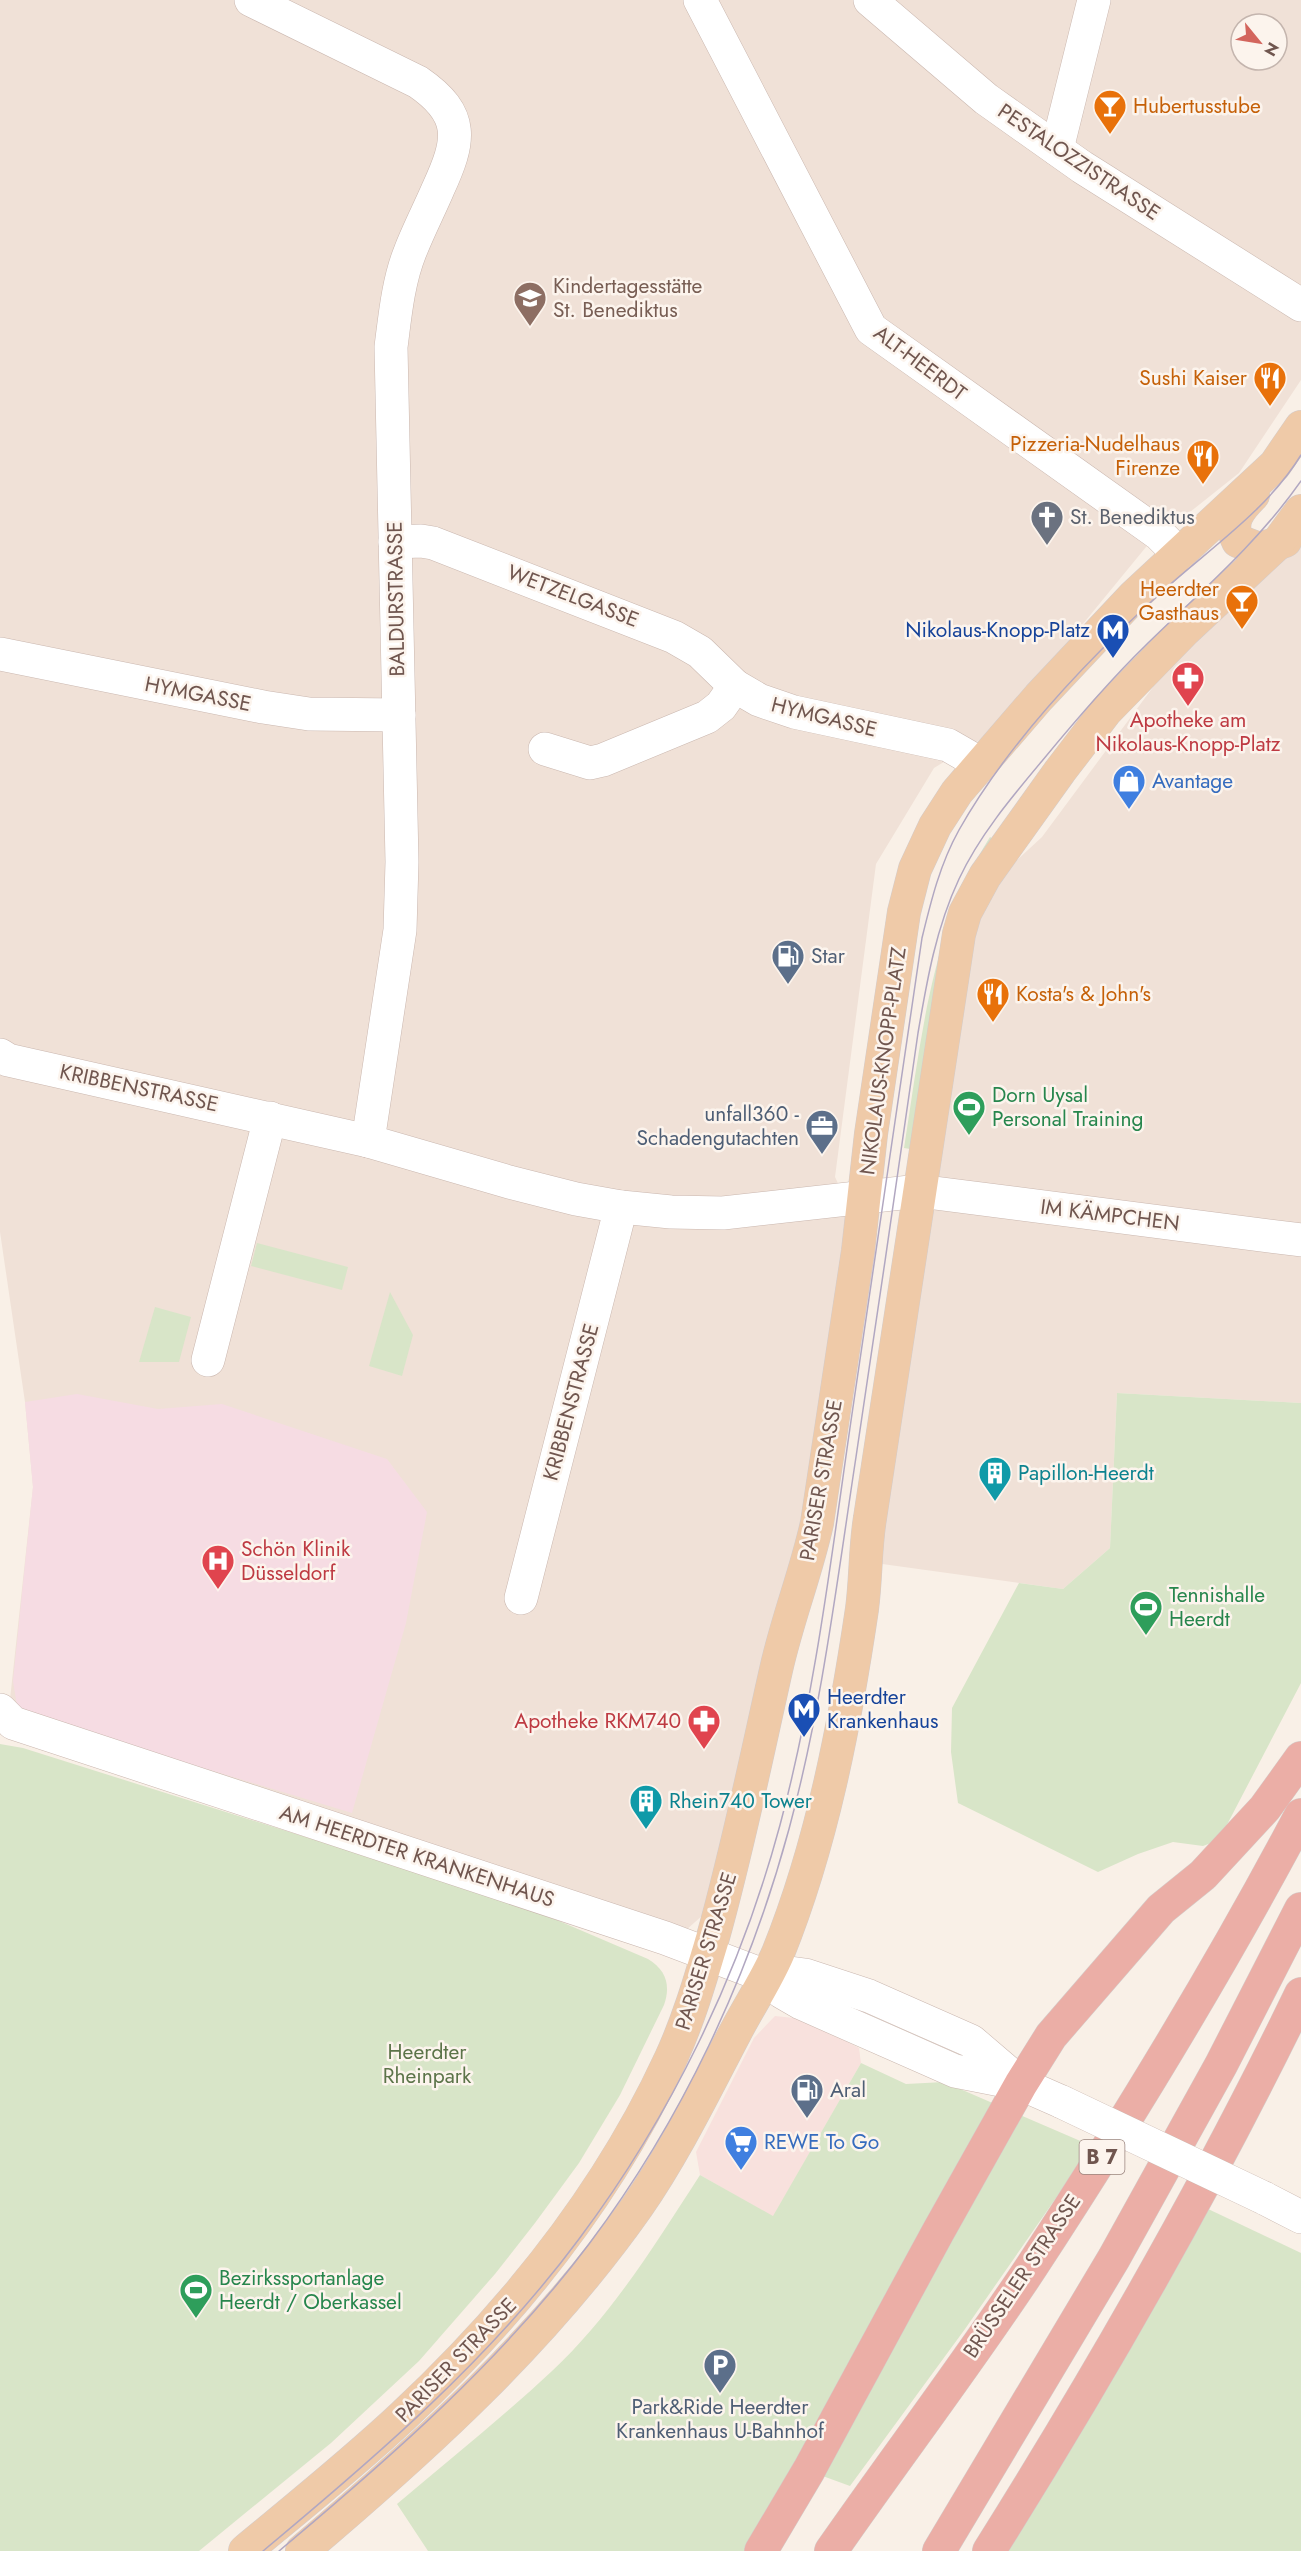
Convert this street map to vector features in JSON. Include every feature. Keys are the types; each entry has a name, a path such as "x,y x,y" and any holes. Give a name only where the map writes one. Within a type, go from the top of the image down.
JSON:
{"highway":[{"path":"760,2551 809,2470 1021,2084 1051,2036 1161,1909 1203,1875 1265,1808 1301,1758"},
{"name":"BRÜSSELER STRASSE","path":"831,2551 1030,2267 1169,2051 1252,1909 1301,1815"},
{"path":"939,2551 1114,2258 1221,2065 1301,1909"},
{"path":"989,2551 1106,2360 1268,2062 1301,1994"},
{"path":"1268,2062 1301,2027"},
{"path":"924,2551 988,2466"},
{"name":"BRÜSSELER STRASSE","path":"817,2551 878,2483"}],"main road":[{"name":"NIKOLAUS-KNOPP-PLATZ","path":"863,1198 899,949 912,879 935,826 957,792 1080,651 1179,554 1275,465 1301,427"},
{"path":"1275,465 1265,484 1237,513 1233,531 1238,541 1248,547 1259,549 1289,538"},
{"path":"919,1191 959,934 974,894 1027,816 1106,711 1185,630 1289,538 1301,511"},
{"name":"PARISER STRASSE","path":"302,2551 389,2477 481,2391 521,2350 567,2296 638,2205 665,2163 691,2121 735,2034 768,1977 802,1886 838,1740 863,1602 868,1528 919,1191"},
{"name":"PARISER STRASSE","path":"245,2551 402,2417 502,2316 546,2264 584,2209 644,2112 673,2055 708,1954 739,1844 777,1668 808,1563 817,1523 856,1263 863,1198"}],"street":[{"name":"BALDURSTRASSE","path":"251,0 418,82 435,93 453,120 456,139 452,159 409,254 397,299 391,347 402,862 400,930 368,1141"},
{"name":"ALT-HEERDT","path":"700,0 871,329 1159,534 1179,554"},
{"name":"PESTALOZZISTRASSE","path":"870,0 986,99 1210,250 1301,305"},
{"path":"1057,149 1094,0"},
{"name":"WETZELGASSE","path":"395,542 433,543 647,625 700,652 735,686"},
{"name":"HYMGASSE","path":"0,654 263,707 309,714 399,716"},
{"path":"545,749 590,763 603,760 706,717 721,706 735,686"},
{"name":"HYMGASSE","path":"735,686 759,700 794,712 948,745 981,764"},
{"name":"KRIBBENSTRASSE","path":"4,1057 368,1141 509,1182 576,1199 621,1207 671,1212 723,1213 863,1198"},
{"path":"208,1360 270,1118"},
{"path":"863,1198 919,1191"},
{"name":"IM KÄMPCHEN","path":"919,1191 1301,1240"},
{"name":"PARISER STRASSE","path":"863,1198 882,1205 898,1219 900,1231 895,1264 904,1290"},
{"name":"KRIBBENSTRASSE","path":"521,1598 621,1207"},
{"name":"AM HEERDTER KRANKENHAUS","path":"0,1710 13,1724 533,1894 768,1977"},
{"path":"768,1977 790,1973 805,1975 869,1996 971,2041 1021,2084 1301,2217"}],"shaded area":[{"path":"0,0 1301,0 1301,380 1239,473 1146,547 996,730 934,768 876,864 835,1177 855,1219 811,1520 712,1907 686,1930 8,1718 33,1487 25,1402 0,1232"},
{"path":"1301,546 1301,1403 1117,1393 1110,1548 1063,1589 875,1563 968,937 991,884 1042,837 1199,625"},
{"name":"Schön Klinik Düsseldorf","path":"77,1394 158,1409 222,1404 387,1459 427,1512 406,1623 352,1813 18,1712 13,1681 33,1487 25,1402"},
{"path":"775,2016 803,2019 859,2048 861,2063 773,2217 700,2175 696,2152 754,2038"}],"green space":[{"path":"990,837 996,841 916,1150 904,1148 923,1027 941,948 970,873"},
{"path":"257,1243 348,1267 342,1290 251,1266"},
{"path":"390,1292 413,1335 402,1376 369,1366"},
{"path":"155,1307 191,1317 179,1362 139,1362"},
{"name":"Tennishalle Heerdt","path":"1117,1393 1301,1403 1301,1683 1219,1840 1203,1846 1173,1842 1138,1854 1098,1872 958,1803 951,1752 952,1708 1019,1583 1063,1589 1110,1548"},
{"name":"Heerdter Rheinpark","path":"0,1744 23,1748 524,1906 648,1959 663,1973 667,1985 664,2005 620,2095 579,2163 495,2274 419,2361 331,2443 199,2551 0,2551"},
{"path":"861,2063 906,2084 944,2082 1092,2146 965,2329 850,2486 798,2467 747,2551 428,2551 397,2504 514,2405 574,2349 632,2278 700,2175 773,2216"},
{"path":"1206,2208 1301,2253 1301,2551 1008,2551"}],"tram line":[{"path":"263,2551 348,2479 430,2404 470,2365 545,2283 579,2239 644,2143 699,2042 745,1935 764,1881 804,1724 830,1569 922,938 941,869 952,843 979,797 1026,733 1108,643 1165,589 1256,510 1288,475 1301,455"},
{"path":"279,2551 443,2406 482,2368 555,2287 623,2197 654,2148 709,2046 733,1993 773,1884 801,1783 811,1737 835,1597 918,1033 933,954 944,916 967,863 996,818 1019,789 1105,688 1247,547 1301,481"}],"place":[{"name":"Hubertusstube","path":"1110,135"},
{"name":"Kindertagesstätte St. Benediktus","path":"530,327"},
{"name":"Sushi Kaiser","path":"1270,407"},
{"name":"Pizzeria-Nudelhaus Firenze","path":"1203,485"},
{"name":"St. Benediktus","path":"1047,546"},
{"name":"Heerdter Gasthaus","path":"1242,630"},
{"name":"Nikolaus-Knopp-Platz","path":"1113,659"},
{"name":"Apotheke am Nikolaus-Knopp-Platz","path":"1188,707"},
{"name":"Avantage","path":"1129,810"},
{"name":"Star","path":"788,985"},
{"name":"Kosta's & John's","path":"993,1023"},
{"name":"Dorn Uysal Personal Training","path":"969,1136"},
{"name":"unfall360 - Schadengutachten","path":"822,1155"},
{"name":"Papillon-Heerdt","path":"995,1502"},
{"name":"Schön Klinik Düsseldorf","path":"218,1590"},
{"name":"Tennishalle Heerdt","path":"1146,1636"},
{"name":"Heerdter Krankenhaus","path":"804,1738"},
{"name":"Apotheke RKM740","path":"704,1750"},
{"name":"Rhein740 Tower","path":"646,1830"},
{"name":"Aral","path":"807,2119"},
{"name":"REWE To Go","path":"741,2171"},
{"name":"Bezirkssportanlage Heerdt / Oberkassel","path":"196,2319"},
{"name":"Park&Ride Heerdter Krankenhaus U-Bahnhof","path":"720,2394"}]}
